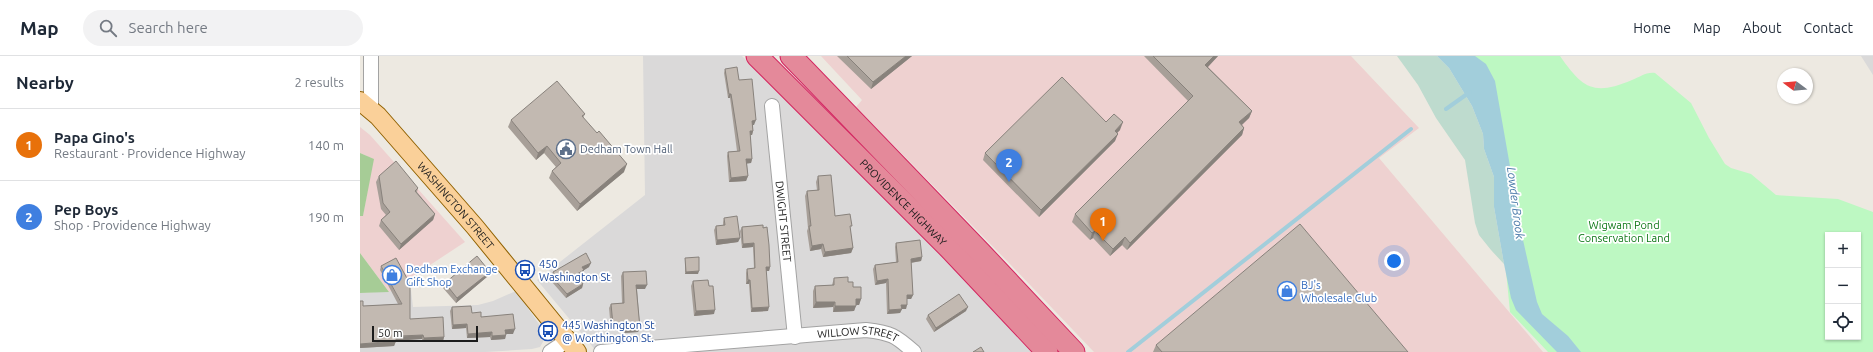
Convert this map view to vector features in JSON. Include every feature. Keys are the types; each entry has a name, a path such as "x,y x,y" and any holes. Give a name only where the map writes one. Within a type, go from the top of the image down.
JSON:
{"highway":[{"name":"PROVIDENCE HIGHWAY","path":"757,56 947,246 1047,352"},
{"name":"PROVIDENCE HIGHWAY","path":"790,56 981,253 1074,352"}],"main road":[{"name":"WASHINGTON STREET","path":"366,105 475,227 572,346"}],"street":[{"path":"366,105 371,56"},
{"name":"DWIGHT STREET","path":"772,106 795,337"},
{"name":"WILLOW STREET","path":"600,352 866,330 887,332 898,337 914,352"},
{"path":"550,352 572,346"}],"shaded area":[{"path":"643,56 742,56 953,266 1031,352 597,352 537,280 645,195"},
{"path":"821,56 1351,56 1419,128 1379,158 1543,352 1094,352 856,107 862,100"},
{"path":"1861,56 1873,56 1873,75"},
{"path":"360,127 370,135 465,242 389,292 360,253 360,216 363,216 373,159 360,153"},
{"path":"411,290 413,307 478,305 493,301 516,291 541,327 544,340 540,347 532,349 486,352 360,352 360,293"}],"green space":[{"path":"1397,56 1437,56 1449,68 1472,106 1483,134 1484,149 1494,177 1494,207 1504,264 1479,235 1475,223 1465,160 1436,118 1418,85"},
{"name":"Wigwam Pond Conservation Land","path":"1448,56 1560,56 1568,67 1583,82 1590,86 1599,88 1608,88 1646,74 1655,73 1691,103 1709,138 1725,164 1731,168 1751,174 1776,195 1838,199 1873,212 1873,352 1548,352 1510,312 1489,96"},
{"path":"360,153 374,159 363,216 360,216"},
{"path":"360,253 389,292 360,293"}],"water":[{"name":"Lowder Brook","path":"1437,56 1475,56 1486,64 1495,81 1523,240 1537,302 1542,314 1568,336 1581,352 1557,352 1516,310 1511,298 1504,264 1494,207 1494,177 1484,149 1483,134 1472,106 1449,68"}],"building":[{"path":"847,56 906,56 873,82"},
{"path":"1153,56 1214,56 1205,65 1252,111 1239,122 1244,128 1130,243 1125,237 1113,249 1095,231 1092,233 1075,214 1193,96"},
{"path":"737,67 739,80 752,79 756,120 752,121 753,131 750,131 752,159 746,159 748,176 731,178 728,152 740,151 731,94 729,94 725,69"},
{"path":"1062,77 1106,122 1114,114 1123,122 1115,131 1118,134 1041,210 985,153"},
{"name":"Dedham Town Hall","path":"557,81 585,114 582,116 597,133 599,131 627,164 580,204 552,171 561,163 547,146 538,153 511,120"},
{"path":"396,161 418,188 415,191 435,214 401,244 381,220 390,212 383,203 379,176"},
{"path":"831,175 835,216 850,214 853,248 825,252 823,244 812,246 807,191 819,190 818,176"},
{"path":"737,216 740,238 717,240 716,226 725,225 724,218"},
{"name":"BJ's Wholesale Club","path":"1300,224 1408,352 1162,352 1156,345"},
{"path":"763,225 763,228 767,227 769,245 770,267 766,267 769,307 752,308 750,280 748,280 747,269 755,268 754,243 743,244 742,227"},
{"path":"920,240 922,257 911,259 913,295 907,295 907,305 901,305 902,309 889,310 888,279 877,281 875,265 898,262 896,243"},
{"path":"586,253 591,263 582,267 584,270 577,274 583,284 567,294 553,278 555,276 553,272"},
{"path":"477,256 490,272 457,298 445,283"},
{"path":"699,257 699,271 686,272 685,258"},
{"path":"396,258 410,284 410,319 443,317 444,337 424,338 423,335 401,336 396,337 396,341 360,344 360,301 363,301 363,306 402,304 381,266"},
{"path":"646,271 647,285 636,285 640,328 625,329 625,324 613,325 611,304 624,303 623,272"},
{"path":"848,277 848,282 853,282 853,287 861,287 861,299 856,299 856,306 835,306 835,302 816,302 815,286 834,285 834,278"},
{"path":"708,280 709,286 713,286 715,310 696,311 693,281"},
{"path":"959,294 968,307 936,328 928,315"},
{"path":"471,306 472,313 481,312 481,317 513,314 515,329 505,330 506,335 492,336 492,332 468,334 467,324 453,325 452,307"},
{"path":"981,347 984,352 973,352"}],"waterway":[{"path":"1446,109 1470,92"},
{"path":"1128,352 1411,129"}],"place":[{"name":"Dedham Town Hall","path":"566,149"},
{"name":"Pep Boys","path":"1009,182"},
{"name":"Papa Gino's","path":"1103,241"},
{"name":"450 Washington St","path":"525,270"},
{"name":"Dedham Exchange Gift Shop","path":"392,275"},
{"name":"BJ's Wholesale Club","path":"1287,291"},
{"name":"445 Washington St @ Worthington St.","path":"548,331"}]}
